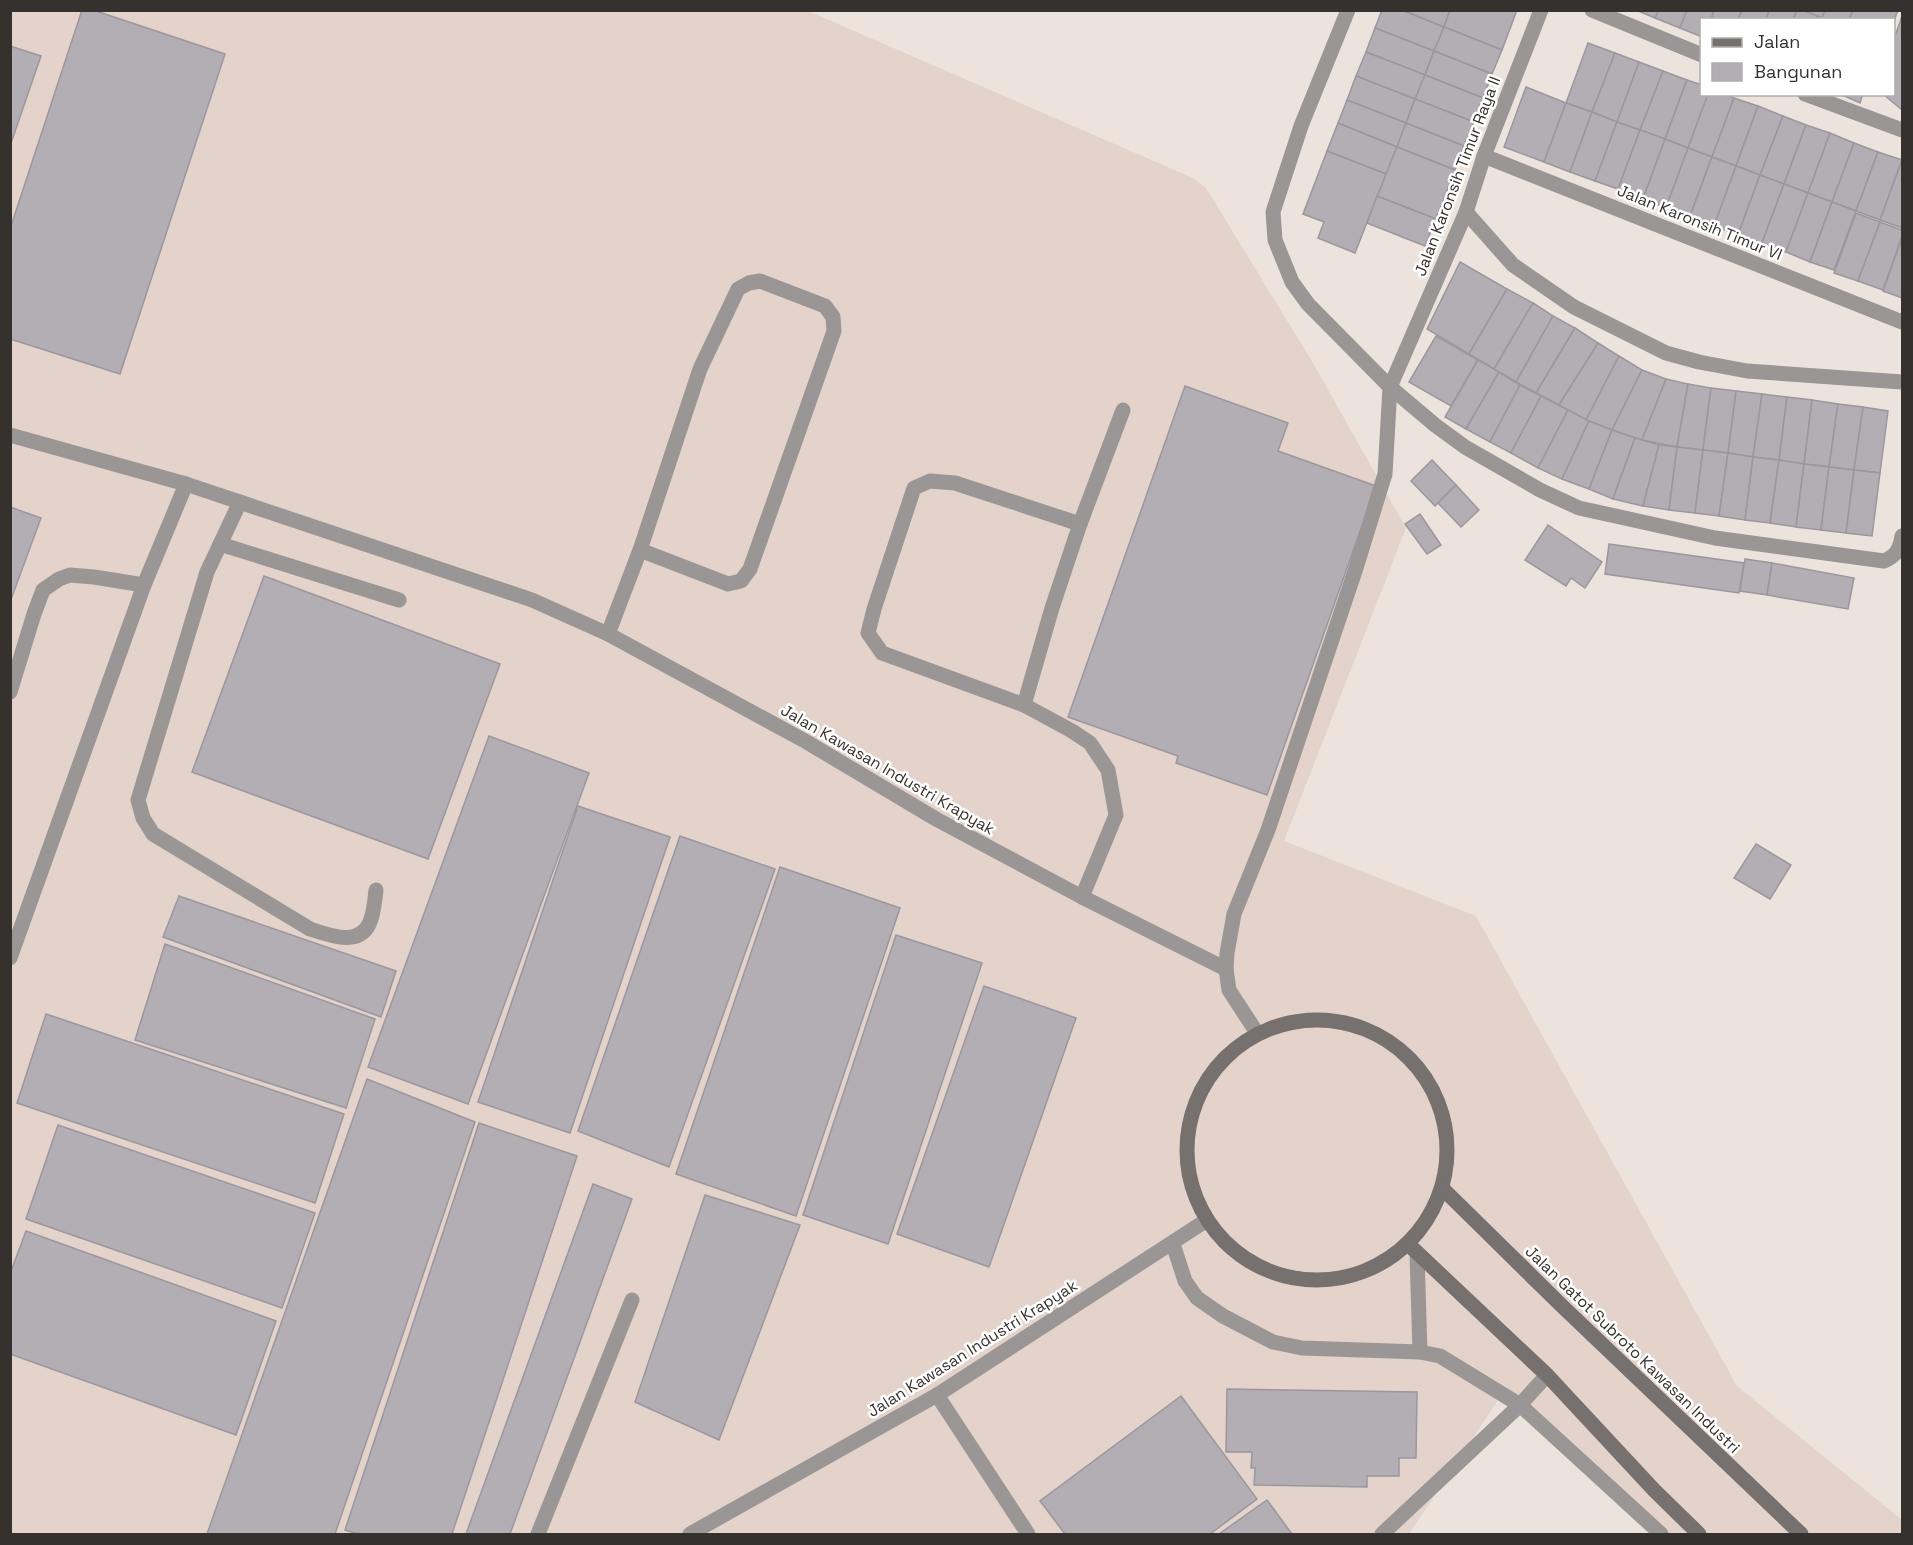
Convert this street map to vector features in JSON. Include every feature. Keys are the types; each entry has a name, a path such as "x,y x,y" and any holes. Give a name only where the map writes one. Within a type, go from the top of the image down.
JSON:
{"street":[{"path":"1348,10 1301,126 1273,212 1275,240 1292,282 1308,304 1390,387 1465,447 1540,490 1579,508 1715,538 1884,561 1892,558 1898,551 1902,536"},
{"name":"Jalan Karonsih Timur Raya II","path":"1390,387 1466,212 1484,156 1541,10"},
{"path":"1592,10 1700,55"},
{"path":"1810,96 1902,130"},
{"name":"Jalan Karonsih Timur VI","path":"1484,156 1902,322"},
{"path":"1466,212 1513,265 1574,307 1666,353 1748,371 1902,382"},
{"path":"608,634 640,550 700,369 738,290 749,283 760,281 825,306 833,317 834,332 750,569 741,581 728,584 640,550"},
{"path":"1257,1033 1229,990 1226,969 1227,953 1234,914 1268,830 1385,474 1390,387"},
{"path":"1024,705 1052,608 1080,524 1123,410"},
{"name":"Jalan Kawasan Industri Krapyak","path":"10,435 186,484 532,600 608,634 805,741 936,819 1082,897 1226,969"},
{"path":"1080,524 954,483 930,481 915,488 868,633 882,652 1024,705 1090,743 1108,770 1116,814 1082,897"},
{"path":"10,958 144,585 186,484"},
{"path":"240,502 207,572 138,800 143,818 153,834 310,929 328,935 343,938 363,933 371,920 376,890"},
{"path":"220,544 399,600"},
{"path":"10,692 34,614 44,590 59,579 70,575 144,585"},
{"path":"1413,1249 1340,1279 1302,1280 1265,1270 1232,1250 1207,1220 1192,1187 1187,1151 1192,1114 1206,1081 1230,1053 1257,1033 1293,1021 1332,1019 1370,1029 1403,1050 1428,1080 1443,1116 1448,1155 1442,1188 1413,1249 1420,1352"},
{"name":"Jalan Gatot Subroto Kawasan Industri","path":"1442,1188 1801,1534"},
{"name":"Jalan Kawasan Industri Krapyak","path":"690,1534 937,1395 1207,1220"},
{"path":"1173,1244 1185,1281 1197,1299 1223,1316 1273,1342 1302,1348 1420,1352 1440,1356 1455,1364 1520,1405 1661,1534"},
{"path":"1413,1249 1547,1375 1654,1490 1699,1534"},
{"path":"538,1534 632,1300"},
{"path":"1382,1534 1520,1405 1547,1375"},
{"path":"937,1395 1028,1534"}],"shaded area":[{"path":"10,11 808,11 1193,178 1206,188 1313,363 1406,528 1284,841 1476,916 1737,1386 1902,1520 1902,1534 1661,1534 1500,1397 1409,1534 11,1534"}],"building":[{"path":"82,10 93,10 225,54 120,374 10,339 10,229"},
{"path":"1382,10 1402,10 1444,27 1434,51 1375,28"},
{"path":"1402,10 1450,10 1444,27"},
{"path":"1450,10 1517,10 1502,50 1444,27"},
{"path":"1636,10 1659,10 1655,18"},
{"path":"1659,10 1687,10 1680,28 1655,18"},
{"path":"1687,10 1714,10 1712,18 1700,18 1700,36 1680,28"},
{"path":"1714,10 1742,10 1739,18 1712,18"},
{"path":"1742,10 1769,10 1767,18 1739,18"},
{"path":"1769,10 1797,10 1794,18 1767,18"},
{"path":"1797,10 1803,10 1822,18 1794,18"},
{"path":"1803,10 1825,10 1822,18"},
{"path":"1825,10 1853,10 1850,18 1822,18"},
{"path":"1853,10 1898,10 1895,18 1850,18"},
{"path":"1902,16 1902,110 1885,96 1895,96 1895,36"},
{"path":"1444,27 1502,50 1492,74 1434,51"},
{"path":"1375,28 1434,51 1425,75 1366,52"},
{"path":"1588,43 1615,53 1592,112 1566,103"},
{"path":"10,46 41,56 10,146"},
{"path":"1434,51 1492,74 1483,98 1425,75"},
{"path":"1366,52 1425,75 1415,99 1356,76"},
{"path":"1615,53 1639,62 1617,122 1592,112"},
{"path":"1639,62 1663,71 1640,130 1617,122"},
{"path":"1663,71 1687,80 1665,139 1640,130"},
{"path":"1425,75 1483,98 1474,122 1415,99"},
{"path":"1356,76 1415,99 1406,123 1347,100"},
{"path":"1687,80 1700,84 1700,96 1707,96 1688,148 1665,139"},
{"path":"1526,87 1566,103 1544,162 1504,147"},
{"path":"1707,96 1734,98 1712,157 1688,148"},
{"path":"1844,96 1862,96 1860,103"},
{"path":"1734,98 1758,106 1736,166 1712,157"},
{"path":"1415,99 1474,122 1464,146 1406,123"},
{"path":"1347,100 1406,123 1397,147 1338,123"},
{"path":"1566,103 1592,112 1570,172 1544,162"},
{"path":"1758,106 1783,116 1760,175 1736,166"},
{"path":"1592,112 1617,122 1595,181 1570,172"},
{"path":"1783,116 1806,125 1784,184 1760,175"},
{"path":"1617,122 1640,130 1618,189 1595,181"},
{"path":"1338,123 1397,147 1386,174 1327,151"},
{"path":"1406,123 1464,146 1455,170 1397,147"},
{"path":"1806,125 1830,133 1808,193 1784,184"},
{"path":"1640,130 1665,139 1643,199 1618,189"},
{"path":"1830,133 1854,143 1832,202 1808,193"},
{"path":"1665,139 1688,148 1666,208 1643,199"},
{"path":"1854,143 1878,152 1856,211 1832,202"},
{"path":"1397,147 1455,170 1436,219 1377,196"},
{"path":"1688,148 1712,157 1690,216 1666,208"},
{"path":"1327,151 1386,174 1355,253 1318,238 1324,222 1303,214"},
{"path":"1878,152 1902,160 1880,220 1856,211"},
{"path":"1712,157 1736,166 1714,226 1690,216"},
{"path":"1902,160 1902,228 1880,220"},
{"path":"1736,166 1760,175 1738,235 1714,226"},
{"path":"1760,175 1784,184 1762,243 1738,235"},
{"path":"1784,184 1808,193 1786,252 1762,243"},
{"path":"1808,193 1832,202 1810,262 1786,252"},
{"path":"1377,196 1436,219 1425,246 1367,223"},
{"path":"1832,202 1856,211 1834,270 1810,262"},
{"path":"1856,213 1880,222 1858,281 1834,273"},
{"path":"1880,222 1902,230 1902,236 1883,290 1858,281"},
{"path":"1902,238 1902,298 1883,291"},
{"path":"1460,262 1507,289 1469,354 1427,329"},
{"path":"1507,289 1533,303 1494,369 1469,354"},
{"path":"1533,303 1553,316 1516,382 1494,369"},
{"path":"1553,316 1575,328 1536,393 1516,382"},
{"path":"1575,328 1598,343 1559,405 1536,393"},
{"path":"1436,336 1478,360 1451,406 1409,382"},
{"path":"1598,343 1619,356 1586,420 1559,405"},
{"path":"1619,356 1642,370 1612,430 1586,420"},
{"path":"1478,360 1499,372 1466,429 1445,417"},
{"path":"1642,370 1666,379 1642,440 1612,430"},
{"path":"1499,372 1520,385 1490,442 1466,429"},
{"path":"1666,379 1688,384 1677,447 1642,440"},
{"path":"1688,384 1711,388 1703,450 1677,447"},
{"path":"1520,385 1541,396 1511,453 1490,442"},
{"path":"1185,386 1288,423 1278,451 1376,486 1267,795 1176,763 1178,756 1068,717"},
{"path":"1711,388 1736,391 1728,453 1703,450"},
{"path":"1736,391 1762,394 1753,457 1728,453"},
{"path":"1762,394 1787,397 1779,460 1753,457"},
{"path":"1541,396 1568,410 1538,468 1511,453"},
{"path":"1787,397 1812,400 1804,464 1779,460"},
{"path":"1812,400 1838,404 1829,467 1804,464"},
{"path":"1838,404 1863,407 1854,470 1829,467"},
{"path":"1863,407 1888,411 1880,473 1854,470"},
{"path":"1568,410 1589,421 1562,479 1538,468"},
{"path":"1589,421 1612,430 1589,489 1562,479"},
{"path":"1612,430 1635,438 1613,499 1589,489"},
{"path":"1635,438 1659,445 1643,506 1613,499"},
{"path":"1659,445 1677,447 1669,510 1643,506"},
{"path":"1677,447 1703,450 1695,513 1669,510"},
{"path":"1703,450 1728,453 1719,516 1695,513"},
{"path":"1728,453 1753,457 1745,520 1719,516"},
{"path":"1753,457 1779,460 1770,523 1745,520"},
{"path":"1432,460 1456,485 1435,506 1411,481"},
{"path":"1779,460 1804,464 1796,527 1770,523"},
{"path":"1804,464 1829,467 1821,530 1796,527"},
{"path":"1829,467 1854,470 1846,533 1821,530"},
{"path":"1854,470 1880,473 1872,536 1846,533"},
{"path":"1456,485 1479,510 1461,527 1438,503"},
{"path":"10,507 41,518 10,602"},
{"path":"1420,514 1441,545 1427,554 1405,524"},
{"path":"1548,525 1602,562 1585,588 1571,578 1566,586 1525,560"},
{"path":"1609,544 1744,563 1739,593 1605,574"},
{"path":"1745,559 1772,563 1767,595 1740,591"},
{"path":"1772,563 1854,578 1848,609 1767,595"},
{"path":"264,576 500,664 428,859 192,772"},
{"path":"489,736 589,773 468,1104 368,1067"},
{"path":"578,806 670,837 570,1133 478,1102"},
{"path":"680,836 775,869 669,1167 578,1131"},
{"path":"1756,844 1791,865 1770,899 1734,878"},
{"path":"780,867 900,908 796,1216 676,1174"},
{"path":"179,896 396,971 381,1017 163,937"},
{"path":"896,935 982,963 888,1244 803,1215"},
{"path":"165,944 375,1019 346,1108 135,1040"},
{"path":"984,986 1076,1018 989,1267 897,1234"},
{"path":"46,1014 344,1114 315,1203 17,1103"},
{"path":"367,1079 475,1122 335,1534 207,1534"},
{"path":"479,1123 577,1156 452,1534 358,1534 345,1530"},
{"path":"58,1125 315,1213 282,1308 26,1219"},
{"path":"593,1184 632,1199 510,1534 466,1534"},
{"path":"705,1195 800,1225 719,1440 635,1402"},
{"path":"26,1231 276,1321 236,1435 10,1354 10,1274"},
{"path":"1227,1389 1417,1392 1416,1458 1399,1458 1399,1476 1367,1476 1367,1487 1254,1485 1255,1468 1251,1468 1252,1452 1226,1452"},
{"path":"1181,1396 1257,1499 1210,1534 1065,1534 1040,1501"},
{"path":"1267,1500 1292,1534 1219,1534"}]}
